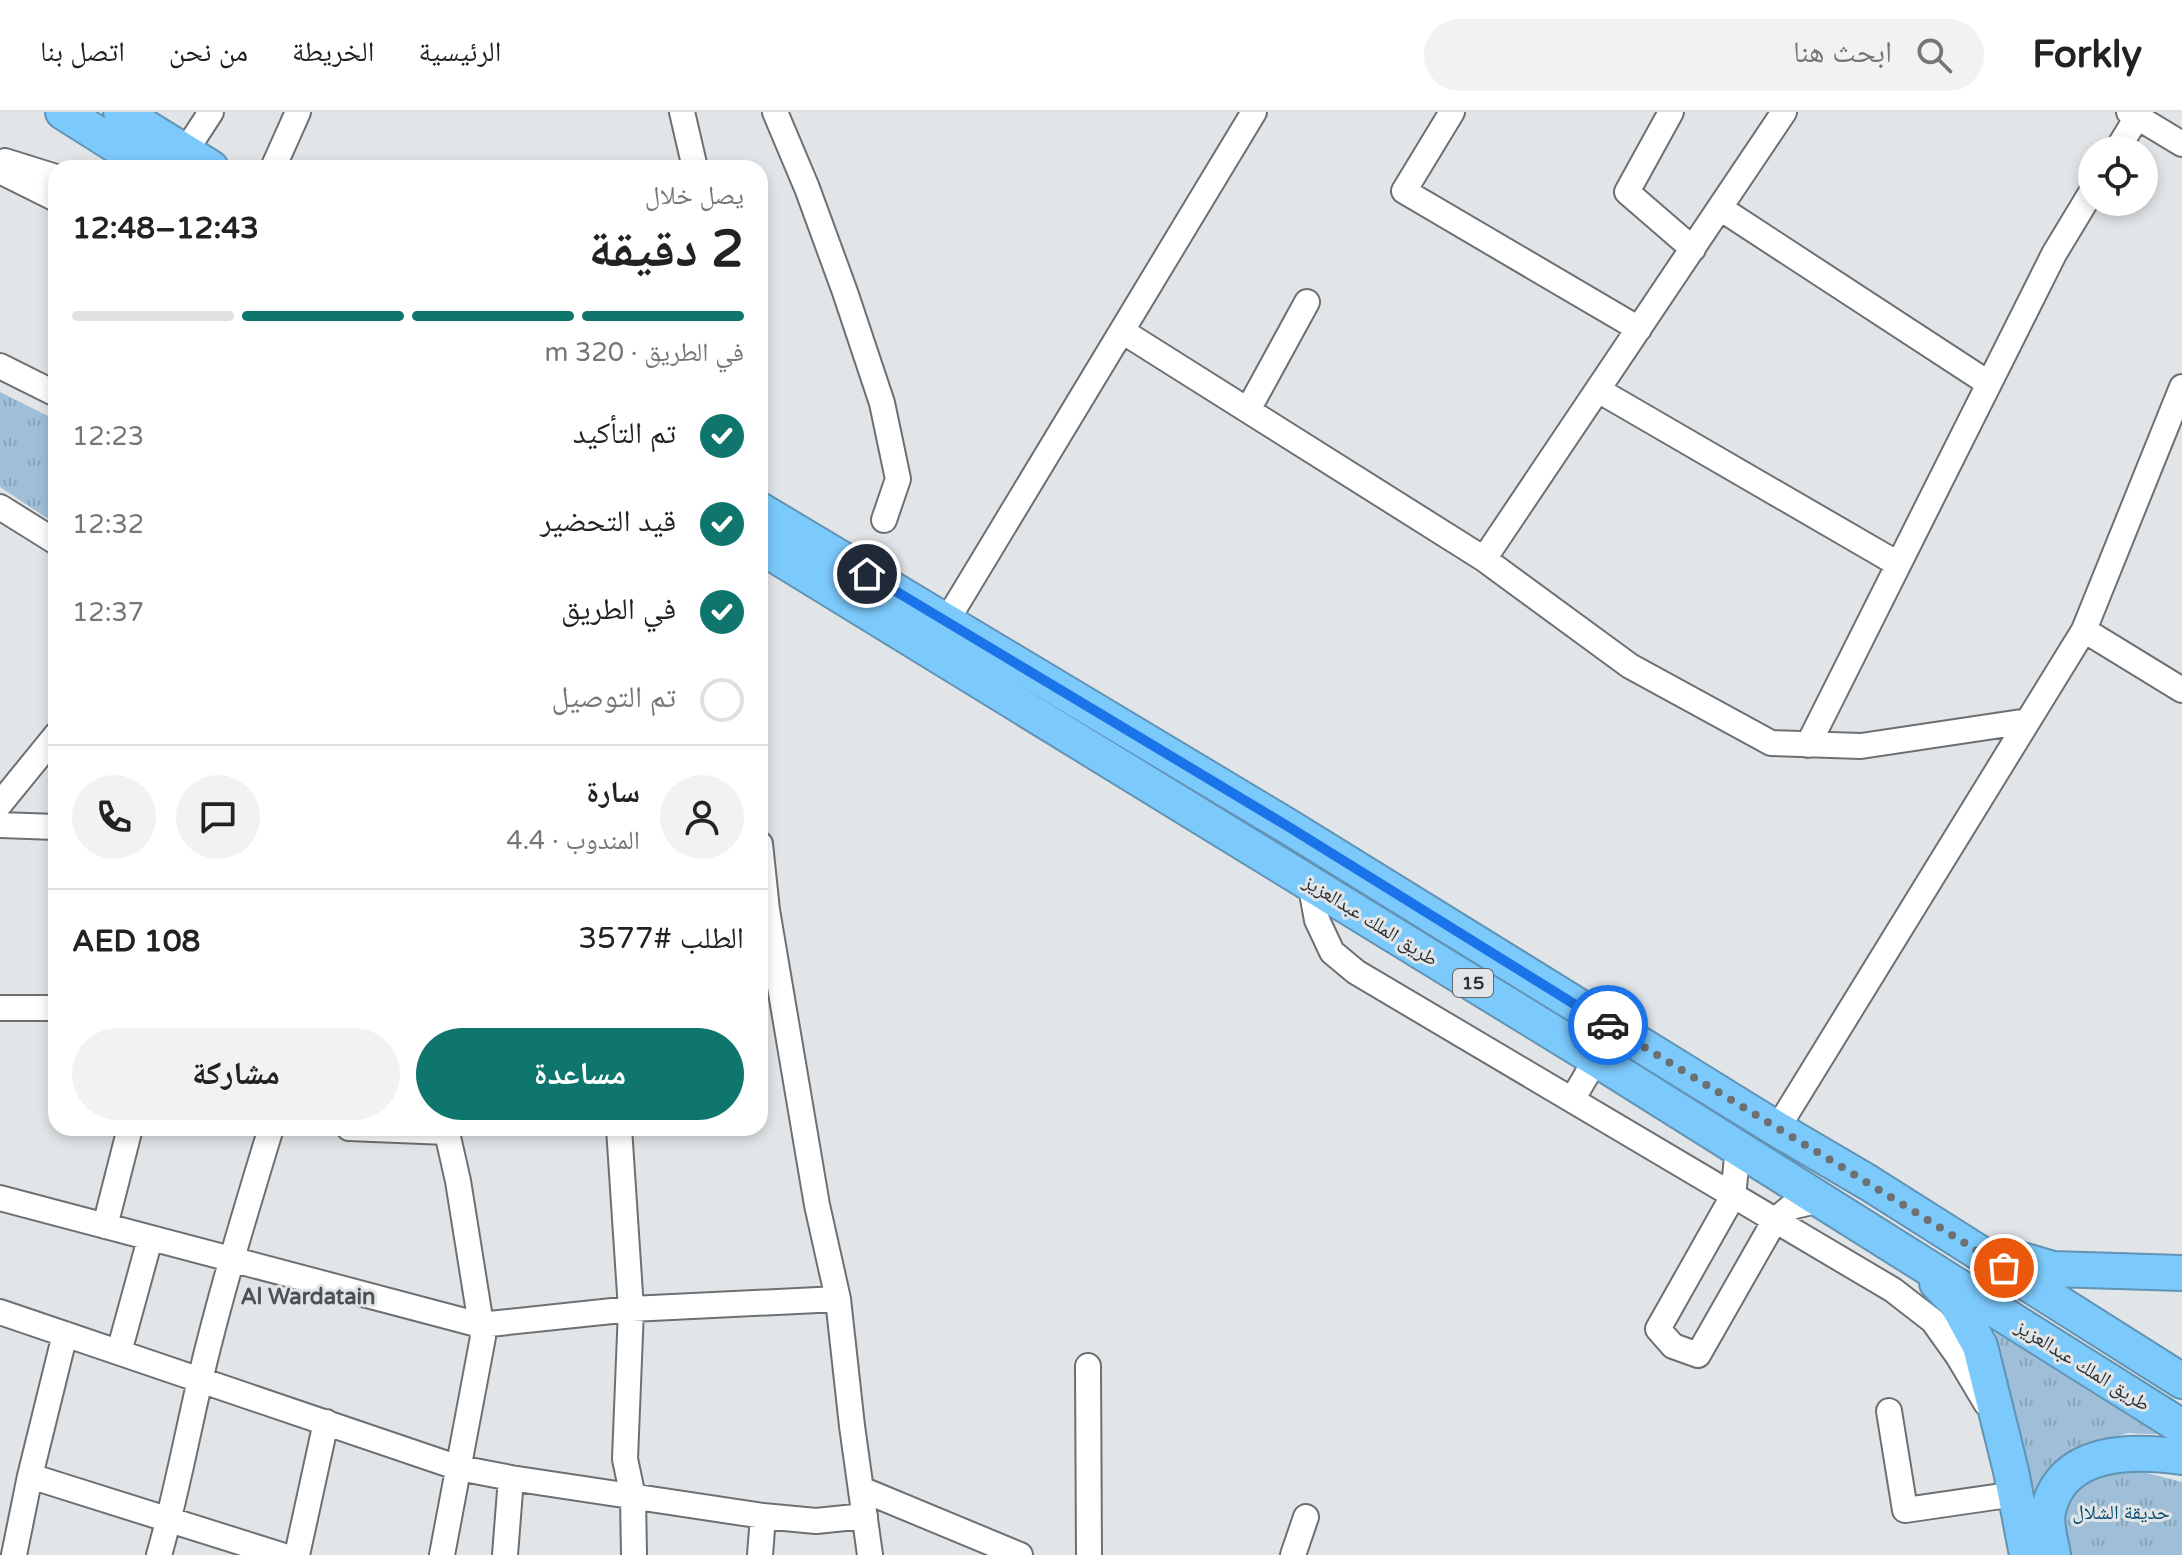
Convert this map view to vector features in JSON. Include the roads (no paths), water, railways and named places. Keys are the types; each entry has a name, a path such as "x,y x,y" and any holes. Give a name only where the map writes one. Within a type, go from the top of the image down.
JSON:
{"highway":[{"path":"63,112 139,160"},
{"path":"121,112 198,160"},
{"name":"طريق الملك عبدالعزيز","path":"768,515 1289,827 1869,1183 2182,1381"},
{"name":"طريق الملك عبدالعزيز","path":"768,551 1596,1059 2182,1427"},
{"path":"1928,1220 2013,1259 2053,1269 2182,1273"},
{"path":"1911,1257 1956,1302 1980,1346 2027,1555"},
{"path":"2053,1555 2047,1514 2056,1487 2074,1470 2097,1458 2119,1454 2151,1452 2182,1457"}],"street":[{"path":"198,160 211,112"},
{"path":"277,160 298,112"},
{"path":"682,112 693,160"},
{"path":"775,112 823,233 882,403 898,479 884,520"},
{"path":"946,622 1254,112"},
{"path":"1452,112 1404,191 1639,329"},
{"path":"1671,112 1627,192 1693,249"},
{"path":"1484,559 1784,112"},
{"path":"2123,136 2133,114 2182,144"},
{"path":"0,159 48,174"},
{"path":"0,171 48,195"},
{"path":"1720,208 1988,383"},
{"path":"1808,745 1988,383 2054,254 2078,214"},
{"path":"1248,410 1307,302"},
{"path":"1122,331 1484,559 1630,666 1771,743 1861,746 2028,721"},
{"path":"0,366 48,390"},
{"path":"1777,1129 2084,630 2182,387"},
{"path":"1598,390 1898,564"},
{"path":"0,507 48,537"},
{"path":"2084,630 2182,690"},
{"path":"0,804 48,745"},
{"path":"0,825 48,827"},
{"path":"1310,882 1317,920 1332,952 1356,972 1893,1290 1933,1321 2000,1426"},
{"path":"768,916 817,1205 838,1299 870,1555"},
{"path":"0,1008 48,1008"},
{"path":"1572,1100 1596,1059"},
{"path":"105,1226 128,1136"},
{"path":"159,1555 231,1260 269,1136"},
{"path":"442,1555 483,1337 448,1136"},
{"path":"620,1136 631,1309 625,1459 633,1497 634,1555"},
{"path":"1738,1148 1733,1196 1658,1329 1673,1346 1698,1355 1775,1220 1791,1207 1820,1200"},
{"path":"0,1198 480,1325 631,1309 838,1299"},
{"path":"119,1352 150,1239"},
{"path":"1893,1290 1911,1257"},
{"path":"0,1312 459,1468 763,1516 816,1521 865,1516"},
{"path":"14,1555 65,1334"},
{"path":"1088,1366 1089,1555"},
{"path":"1889,1411 1905,1510 2015,1494"},
{"path":"297,1555 326,1422"},
{"path":"30,1476 281,1555"},
{"path":"505,1555 511,1478"},
{"path":"861,1489 1020,1555"},
{"path":"760,1555 763,1516"},
{"path":"1293,1555 1306,1517"}],"district":[{"name":"Al Wardatain","path":"308,1296"}],"park label":[{"name":"حديقة الشلال","path":"2121,1512"}]}
